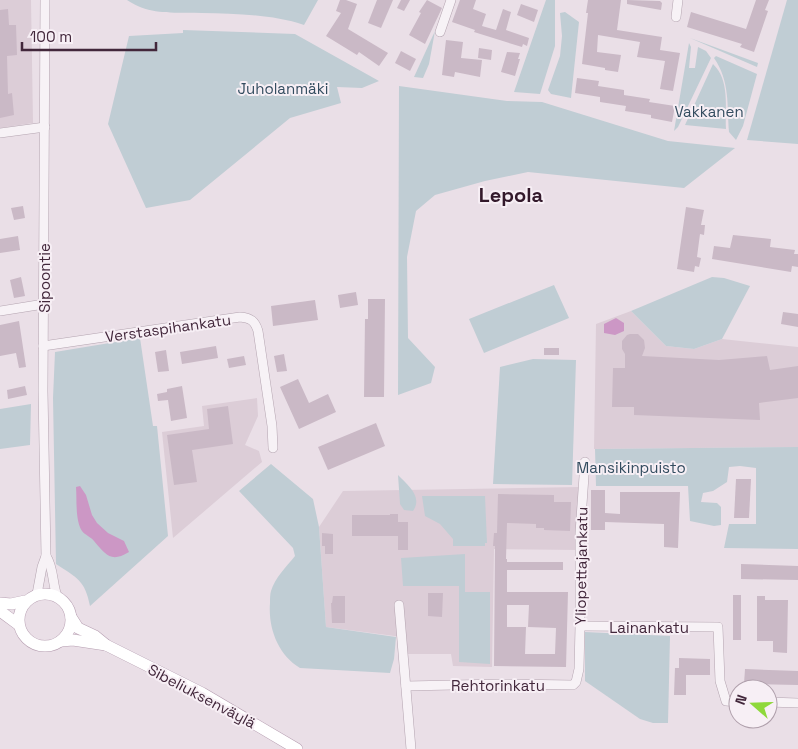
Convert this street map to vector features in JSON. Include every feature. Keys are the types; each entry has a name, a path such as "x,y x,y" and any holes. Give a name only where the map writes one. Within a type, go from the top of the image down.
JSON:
{"main road":[{"path":"0,604 26,601 38,594 49,593 58,596 69,608 71,617 67,634 61,641 53,645 44,646 28,640 22,633 18,616 26,601"},
{"path":"0,611 19,625"},
{"name":"Sibeliuksenväylä","path":"71,617 78,628 95,636 106,646"},
{"name":"Sibeliuksenväylä","path":"61,641 73,640 106,646 202,693 297,749"}],"street":[{"name":"Sipoontie","path":"38,594 42,567 46,556 44,346 45,0"},
{"path":"440,32 451,0"},
{"path":"676,17 678,0"},
{"path":"0,133 45,127"},
{"path":"0,311 44,304"},
{"name":"Verstaspihankatu","path":"44,346 240,317 248,318 256,324 258,331 272,426 273,448"},
{"name":"Yliopettajankatu","path":"579,669 580,533 585,462"},
{"name":"Sipoontie","path":"46,556 50,562 54,588 58,596"},
{"path":"398,605 411,749"},
{"name":"Lainankatu","path":"580,626 718,627 720,681 726,701 728,701"},
{"name":"Rehtorinkatu","path":"406,686 574,685 579,669"},
{"path":"778,702 798,703"}],"shaded area":[{"path":"0,0 31,0 33,123 0,128"},
{"path":"631,311 666,346 694,349 722,339 798,347 798,447 594,449 596,324"},
{"path":"616,318 624,323 624,331 615,335 604,333 604,324"},
{"path":"257,398 258,416 245,445 259,451 262,462 173,538 162,432 204,426 202,406"},
{"path":"80,486 86,495 92,515 97,523 108,533 124,541 129,552 118,557 109,556 82,531 78,521 77,510 76,487"},
{"path":"579,487 579,550 494,549 492,667 453,666 451,654 406,654 402,637 326,627 319,527 343,491"}],"green space":[{"path":"127,0 318,0 304,25 292,21 254,15 154,11 145,9"},
{"path":"546,0 555,0 555,46 540,94 514,92"},
{"path":"787,0 798,0 798,144 747,140"},
{"path":"565,12 579,22 571,98 551,94 548,90 560,56 562,36 560,13"},
{"name":"Juholanmäki","path":"183,30 295,34 379,81 362,88 337,87 341,103 290,118 190,200 146,208 108,124 129,36 183,33"},
{"path":"435,31 429,64 423,78 414,77"},
{"path":"690,38 758,63 757,67"},
{"path":"689,43 691,47 689,68 695,68 698,47 706,51 711,58 678,127 674,131"},
{"path":"716,56 757,74 743,126 736,140 729,132 725,84 723,75 714,58"},
{"name":"Vakkanen","path":"713,64 722,78 726,94 726,129 685,125"},
{"path":"399,86 507,101 542,102 668,141 735,148 684,188 528,172 485,181 435,195 416,211 407,257 408,338 435,367 431,383 398,395"},
{"path":"712,277 724,278 750,286 722,339 694,349 666,346 631,311"},
{"path":"554,285 569,318 484,353 469,319"},
{"path":"140,338 153,426 157,426 168,536 90,606 86,590 79,580 56,564 53,398 55,352"},
{"path":"533,359 576,360 572,485 493,484 500,367"},
{"path":"31,404 30,445 0,449 0,409"},
{"name":"Mansikinpuisto","path":"798,447 798,549 724,548 729,524 756,524 756,468 729,467 727,482 713,491 703,493 701,502 717,503 721,507 721,525 714,526 690,521 688,486 596,486 595,449"},
{"path":"271,464 313,499 319,527 326,627 396,637 394,659 390,673 300,668 280,648 271,622 270,594 278,577 295,556 293,548 239,491"},
{"path":"398,475 410,487 415,496 416,506 413,511 404,510 400,504"},
{"path":"422,496 485,496 487,543 485,543 485,546 453,546 453,539 440,524 425,516"},
{"path":"465,554 465,592 490,592 490,664 459,662 459,586 403,586 401,558"},
{"path":"585,632 670,636 668,723 653,723 640,719 585,681"}],"building":[{"path":"340,0 357,4 348,29 388,53 379,66 359,52 357,55 326,36 341,13 336,11"},
{"path":"377,0 393,0 381,28 368,23"},
{"path":"401,0 410,0 404,11 397,8"},
{"path":"427,0 442,8 425,44 409,35 421,13 419,12"},
{"path":"460,0 476,0 473,9 486,14 482,26 496,30 503,9 511,12 506,30 529,38 527,46 523,44 522,47 474,32 475,30 452,22"},
{"path":"588,0 621,0 617,30 662,37 660,50 680,53 673,91 660,89 665,61 637,57 640,42 598,35 597,52 621,55 618,72 582,64"},
{"path":"627,0 660,1 662,3 661,10 627,4"},
{"path":"756,0 769,0 765,10 768,11 754,52 740,47 742,44 687,27 691,12 746,29"},
{"path":"521,4 538,10 534,22 517,15"},
{"path":"8,9 9,25 16,25 17,55 7,56 8,94 12,93 14,115 0,118 0,10"},
{"path":"446,40 463,42 461,58 482,60 480,77 455,72 454,77 442,75"},
{"path":"479,48 492,50 491,60 478,58"},
{"path":"401,51 416,59 410,71 395,63"},
{"path":"507,52 520,53 515,76 501,72"},
{"path":"577,78 599,81 598,86 624,90 624,95 650,99 649,102 675,106 672,122 651,118 651,115 625,111 626,106 600,102 600,97 575,93"},
{"path":"23,206 25,218 14,220 11,208"},
{"path":"686,207 704,210 701,225 705,225 704,235 700,234 697,257 701,258 699,267 695,266 694,272 677,269"},
{"path":"733,235 771,239 770,247 795,250 794,254 798,254 798,267 792,266 791,272 712,259 714,246 730,248"},
{"path":"18,236 20,250 0,253 0,239"},
{"path":"21,277 25,296 14,298 10,280"},
{"path":"356,292 358,305 340,308 338,295"},
{"path":"368,299 385,299 384,397 364,397 365,319 368,319"},
{"path":"315,300 318,320 273,326 271,306"},
{"path":"783,312 798,314 798,327 781,324"},
{"path":"19,321 26,367 19,368 16,353 0,356 0,325"},
{"path":"630,334 638,334 644,340 645,348 642,356 719,360 767,356 770,370 798,366 798,398 759,403 760,420 634,415 634,407 612,407 613,368 625,368 625,354 622,349 622,341"},
{"path":"216,346 218,358 182,364 180,352"},
{"path":"544,348 559,348 559,355 544,355"},
{"path":"166,350 169,371 158,372 155,352"},
{"path":"284,354 287,371 277,372 274,356"},
{"path":"244,356 246,365 229,368 227,359"},
{"path":"298,379 309,403 328,394 336,412 299,429 280,387"},
{"path":"25,386 27,395 8,399 7,390"},
{"path":"182,386 187,418 171,421 168,400 158,401 157,394 167,392 167,389"},
{"path":"228,406 233,444 192,450 197,482 174,485 167,435 209,429 207,409"},
{"path":"376,423 385,446 328,470 318,447"},
{"path":"736,479 751,479 749,518 734,518"},
{"path":"591,490 605,490 605,513 620,514 620,492 680,492 678,548 664,547 664,524 605,522 605,530 591,530"},
{"path":"498,494 554,495 554,502 571,502 570,531 544,530 544,528 536,528 536,524 507,523 507,562 563,562 563,570 507,570 507,592 568,592 566,667 494,666 495,546 493,546 494,533 497,533","holes":["507,605 529,605 528,627 556,628 555,654 525,654 526,627 507,627"]},
{"path":"398,514 398,522 408,522 408,550 398,550 398,536 352,536 352,515"},
{"path":"322,533 333,534 333,554 325,554 325,546 322,546"},
{"path":"741,564 798,566 798,580 741,579"},
{"path":"428,593 443,593 442,617 428,616"},
{"path":"733,595 741,595 741,640 733,640"},
{"path":"333,596 345,596 345,623 332,623 331,603"},
{"path":"757,596 765,596 765,600 788,600 787,653 773,652 773,641 757,641"},
{"path":"679,658 710,659 710,675 686,675 686,695 674,695 675,668 679,668"},
{"path":"745,669 798,671 798,685 778,685 778,679 744,679"}],"district":[{"name":"Lepola","path":"511,195"}]}
